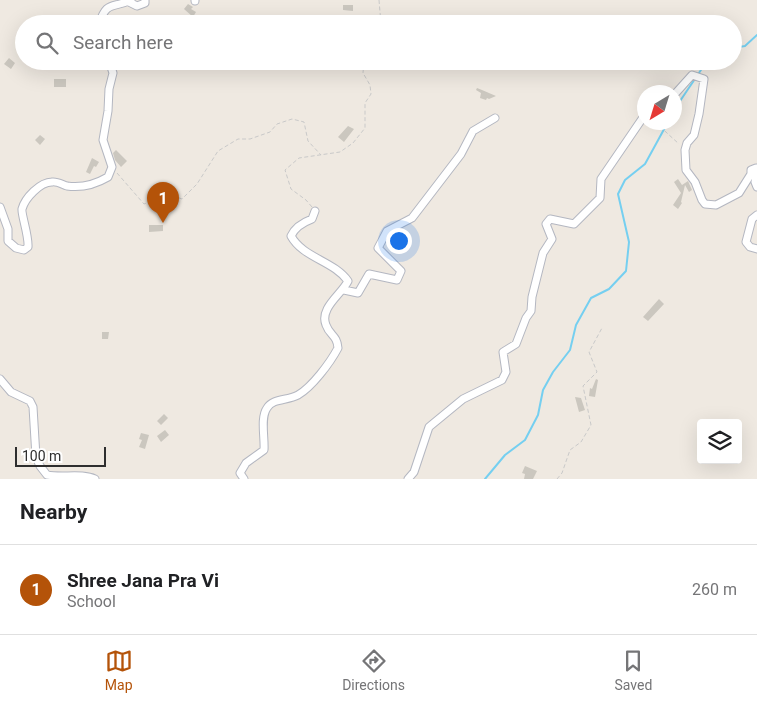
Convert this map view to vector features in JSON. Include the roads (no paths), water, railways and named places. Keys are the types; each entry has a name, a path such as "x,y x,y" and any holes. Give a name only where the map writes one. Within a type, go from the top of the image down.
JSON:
{"street":[{"path":"101,15 108,6 130,1 138,6 145,2 145,0"},
{"path":"0,208 8,229 8,241 16,248 24,250 28,247 28,239 21,211 28,197 43,185 52,182 69,186 98,184 108,178 112,167 103,140 112,70"},
{"path":"682,86 692,75 704,79 700,114 694,135 687,143 685,150 686,170 696,182 702,200 705,204 716,205 739,193 751,174 751,170 756,168 755,182 757,187"},
{"path":"344,290 358,294 369,274 397,280 401,271 378,248 387,231 412,218 461,154 473,130 495,118"},
{"path":"408,479 414,472 429,427 463,399 502,380 506,372 503,352 516,344 526,318 531,311 532,297 543,253 552,239 546,224 550,219 574,224 600,198 601,179 637,126"},
{"path":"244,479 240,473 246,463 264,450 264,416 267,407 276,400 288,400 300,394 313,382 338,348 337,340 326,326 324,319 333,299 344,290 348,282 343,274 301,248 294,242 291,236 293,231 312,219 315,211"},
{"path":"757,215 752,219 746,242 750,247 757,249"},
{"path":"0,379 11,392 30,401 33,407 36,457 47,475 96,479"}],"waterway":[{"path":"742,46 757,35"},
{"path":"682,98 701,70"},
{"path":"485,479 505,455 525,440 538,415 543,390 553,372 570,350 576,325 591,298 609,289 626,271 629,242 618,194 625,180 645,164 664,130"}],"place":[{"name":"Shree Jana Pra Vi","path":"163,223"}]}
